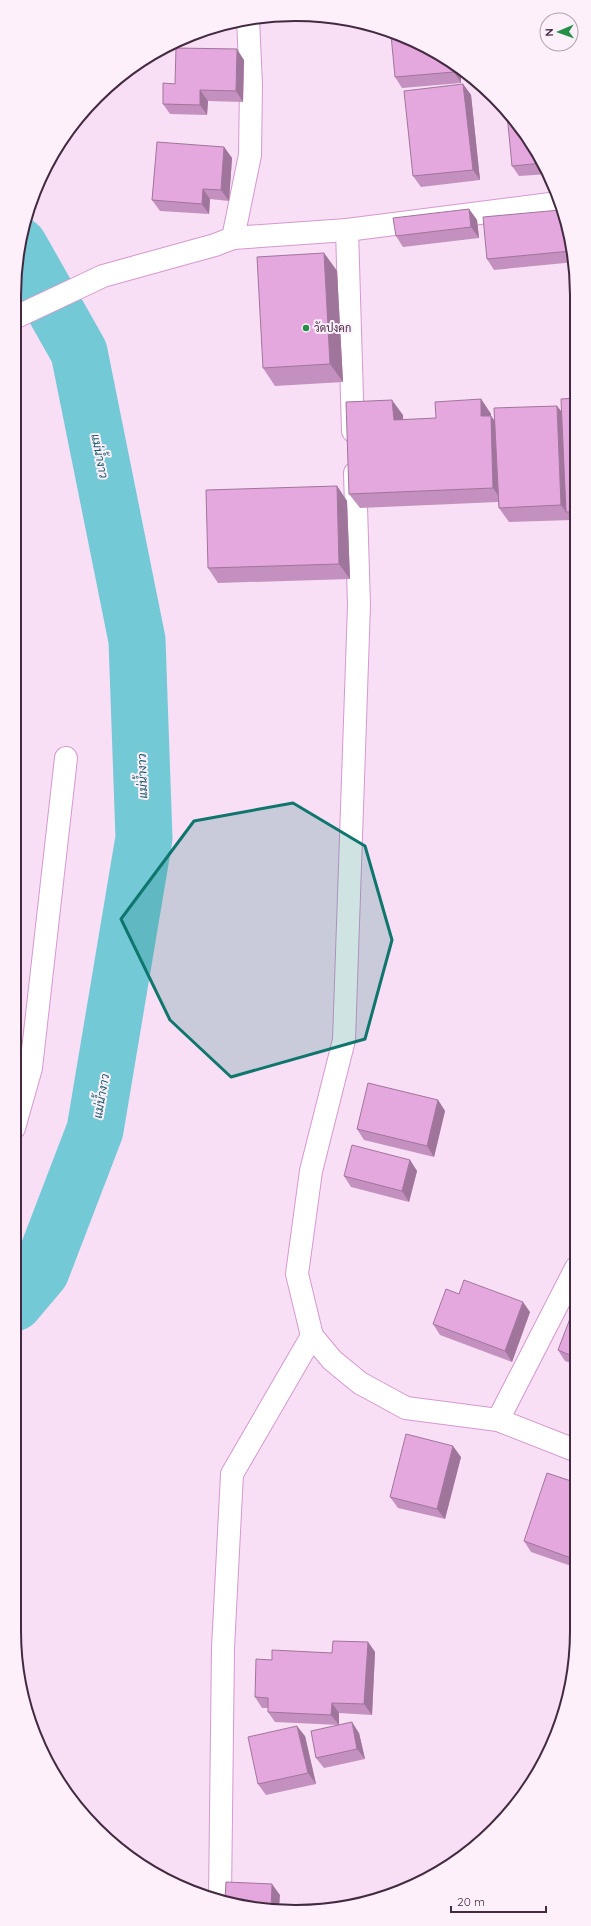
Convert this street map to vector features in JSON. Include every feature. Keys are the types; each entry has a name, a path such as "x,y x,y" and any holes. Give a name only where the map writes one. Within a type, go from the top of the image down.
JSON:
{"street":[{"path":"233,238 250,155 252,85 248,25"},
{"path":"21,315 103,276 214,245 233,238 347,230 554,204"},
{"path":"347,230 359,605 344,1040 312,1171 297,1274 312,1336 332,1360 360,1383 406,1408 498,1420 570,1448"},
{"path":"21,1095 31,1068 66,758"},
{"path":"498,1420 570,1280"},
{"path":"220,1895 223,1648 232,1474 312,1336"}],"highlighted area":[{"path":"293,803 365,846 392,940 365,1039 231,1077 170,1020 121,919 194,821"}],"building":[{"path":"391,39 417,49 454,72 395,77"},
{"path":"176,48 237,49 236,91 200,90 200,105 163,104 163,83 175,84"},
{"path":"463,84 473,170 413,176 404,91"},
{"path":"508,122 524,143 536,164 512,166"},
{"path":"157,142 224,147 221,190 203,189 202,204 152,200"},
{"path":"469,209 471,227 396,236 393,218"},
{"path":"556,210 561,224 567,251 487,259 483,217"},
{"name":"วัดปงคก","path":"324,253 330,364 263,368 257,257"},
{"path":"570,398 570,512 566,512 561,399"},
{"path":"481,399 481,416 491,416 493,488 349,494 346,402 392,400 394,420 436,418 435,402"},
{"path":"557,406 561,505 499,508 494,408"},
{"path":"337,486 339,564 208,568 206,490"},
{"path":"368,1083 438,1100 427,1146 357,1129"},
{"path":"352,1145 410,1160 402,1191 344,1176"},
{"path":"464,1280 523,1302 505,1351 433,1324 446,1289 459,1294"},
{"path":"570,1319 570,1355 558,1350"},
{"path":"406,1434 453,1446 437,1509 390,1497"},
{"path":"547,1473 570,1481 570,1558 524,1541"},
{"path":"333,1641 368,1642 364,1704 332,1703 331,1715 268,1712 268,1698 255,1697 256,1659 272,1660 272,1650 332,1653"},
{"path":"352,1722 357,1749 316,1758 311,1731"},
{"path":"297,1726 308,1773 258,1784 248,1737"},
{"path":"226,1882 272,1884 271,1904 225,1896"}],"waterway":[{"name":"แม่น้ำงาว","path":"21,1295 41,1271 95,1130 144,838 137,640 79,352 24,255"}],"place":[{"name":"วัดปงคก","path":"306,328"}]}
